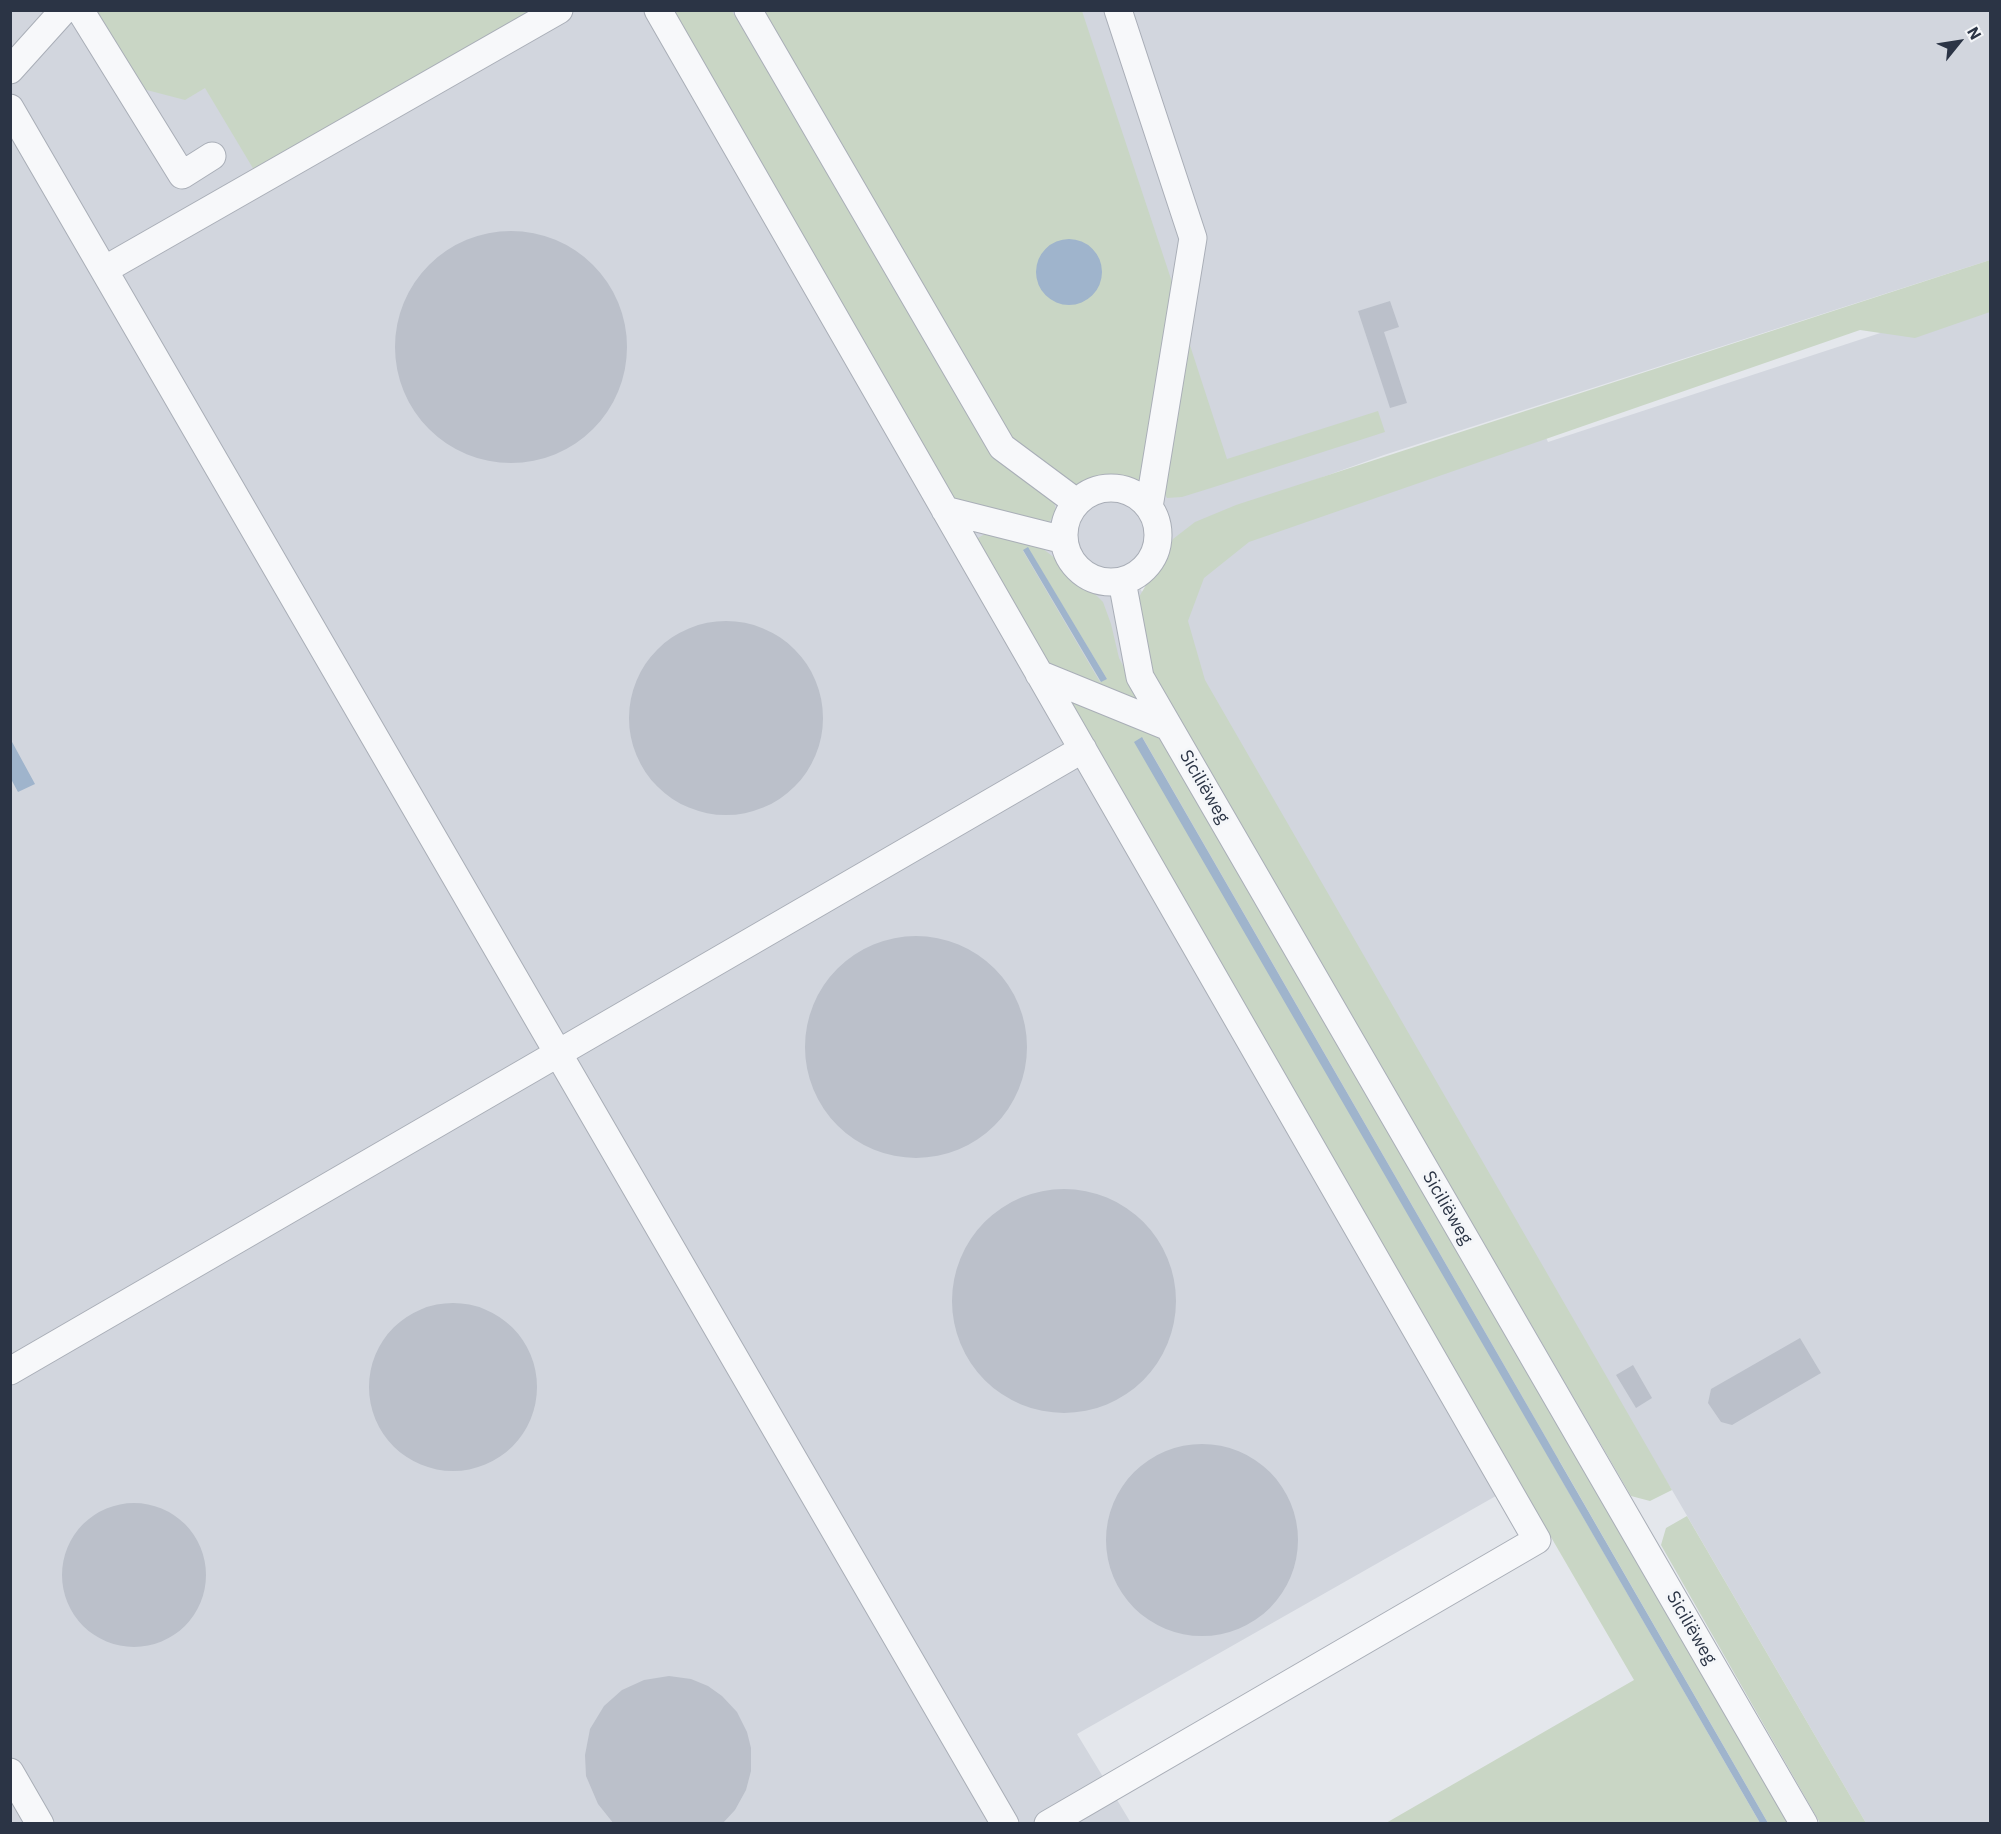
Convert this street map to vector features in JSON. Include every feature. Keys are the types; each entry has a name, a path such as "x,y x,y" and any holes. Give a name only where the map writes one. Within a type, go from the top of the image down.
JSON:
{"street":[{"path":"10,70 64,10"},
{"path":"80,10 182,175 212,156"},
{"path":"104,270 560,10"},
{"path":"658,10 1537,1540 1048,1824"},
{"path":"748,10 1002,447 1076,502"},
{"path":"1118,10 1193,238 1149,507"},
{"path":"10,108 1005,1824"},
{"path":"1114,488 1127,490 1149,507 1156,522 1158,537 1155,552 1148,565 1136,575 1122,581 1096,580 1084,574 1074,565 1067,553 1064,527 1068,513 1076,502 1100,489 1114,488"},
{"path":"945,510 1064,540"},
{"name":"Siciliëweg","path":"1122,581 1140,677 1804,1824"},
{"path":"1039,674 1168,727"},
{"path":"10,1371 1083,749"},
{"path":"10,1772 40,1824"}],"shaded area":[{"path":"11,11 1990,11 1990,260 1384,455 1195,523 1132,574 1612,1430 1077,1734 1131,1823 11,1824"},
{"path":"1990,297 1990,1823 1866,1823 1672,1490 1601,1377 1203,687 1182,601 1224,549 1540,424 1548,442"}],"green space":[{"path":"95,11 539,11 257,175 205,88 185,100 139,88"},
{"path":"666,11 732,11 993,452 1053,500 1057,512 1049,522 1038,526 948,498"},
{"path":"760,11 1082,11 1174,288 1145,485 1121,477 1105,476 1080,485 1068,485 1009,438"},
{"path":"1990,260 1990,312 1915,338 1860,330 1249,542 1204,578 1188,621 1205,680 1672,1490 1650,1501 1631,1496 1157,681 1146,656 1139,597 1173,539 1195,522 1236,505"},
{"path":"1185,330 1227,459 1378,411 1385,432 1182,497 1167,498 1163,491"},
{"path":"985,534 1033,541 1056,559 1077,585 1091,590 1103,602 1119,658 1140,699 1133,704 1046,667 977,548 978,538","holes":["1028,548 1107,679 1100,682 1023,551"]},
{"path":"1060,692 1157,731 1790,1823 1768,1823 1143,738 1135,742 1760,1823 1386,1823 1634,1680"},
{"path":"1687,1516 1866,1823 1820,1823 1661,1545 1666,1528"}],"water":[{"path":"1069,239 1082,242 1092,249 1099,259 1102,272 1099,285 1092,295 1082,302 1069,305 1056,302 1046,295 1039,285 1036,272 1039,259 1046,249 1056,242"},
{"path":"1028,547 1107,679 1101,682 1023,550"},
{"path":"1142,737 1768,1823 1760,1823 1134,742"},
{"path":"11,740 35,784 18,792 11,779"}],"building":[{"path":"511,231 545,236 555,240 566,245 593,265 613,292 618,303 622,313 627,347 622,381 618,391 613,402 593,429 566,449 555,454 545,458 511,463 477,458 467,454 456,449 429,429 409,402 404,391 400,381 395,347 400,313 404,303 409,292 429,265 456,245 467,240 477,236"},
{"path":"1390,301 1399,327 1384,332 1407,403 1390,408 1358,311"},
{"path":"726,621 754,625 772,633 780,637 801,657 807,664 819,690 823,718 819,746 811,764 807,772 787,793 780,799 754,811 726,815 698,811 680,803 672,799 651,779 645,772 633,746 629,718 633,690 641,672 645,664 665,643 672,637 698,625"},
{"path":"905,936 927,936 959,944 978,954 995,968 1009,985 1019,1004 1025,1025 1027,1047 1025,1069 1019,1090 1009,1109 995,1126 978,1140 948,1154 927,1158 905,1158 884,1154 863,1145 845,1133 830,1118 818,1100 809,1079 805,1058 805,1036 809,1015 818,994 830,976 845,961 863,949 884,940"},
{"path":"1064,1189 1107,1198 1126,1208 1143,1222 1157,1239 1167,1258 1176,1301 1167,1344 1157,1363 1143,1380 1126,1394 1107,1404 1064,1413 1021,1404 1002,1394 985,1380 971,1363 961,1344 952,1301 961,1258 971,1239 985,1222 1002,1208 1021,1198"},
{"path":"453,1303 485,1310 499,1317 512,1328 523,1341 530,1355 537,1387 530,1419 523,1433 512,1446 499,1457 485,1464 453,1471 421,1464 407,1457 394,1446 383,1433 376,1419 369,1387 376,1355 383,1341 394,1328 407,1317 421,1310"},
{"path":"1800,1338 1821,1373 1732,1425 1721,1422 1708,1403 1711,1389"},
{"path":"1633,1365 1652,1398 1636,1408 1616,1375"},
{"path":"1211,1444 1221,1445 1247,1455 1263,1465 1277,1479 1291,1503 1297,1521 1297,1559 1291,1577 1277,1601 1263,1615 1239,1629 1221,1635 1193,1636 1183,1635 1157,1625 1141,1615 1127,1601 1113,1577 1107,1559 1106,1531 1107,1521 1117,1495 1127,1479 1141,1465 1165,1451 1183,1445"},
{"path":"134,1503 161,1509 185,1524 200,1548 206,1575 200,1602 185,1626 161,1641 134,1647 107,1641 83,1626 68,1602 62,1575 68,1548 83,1524 107,1509"},
{"path":"669,1676 691,1679 708,1686 722,1696 737,1712 747,1732 751,1748 751,1771 746,1790 735,1810 722,1824 614,1824 598,1804 586,1776 585,1755 590,1729 604,1706 622,1690 644,1680"}]}
